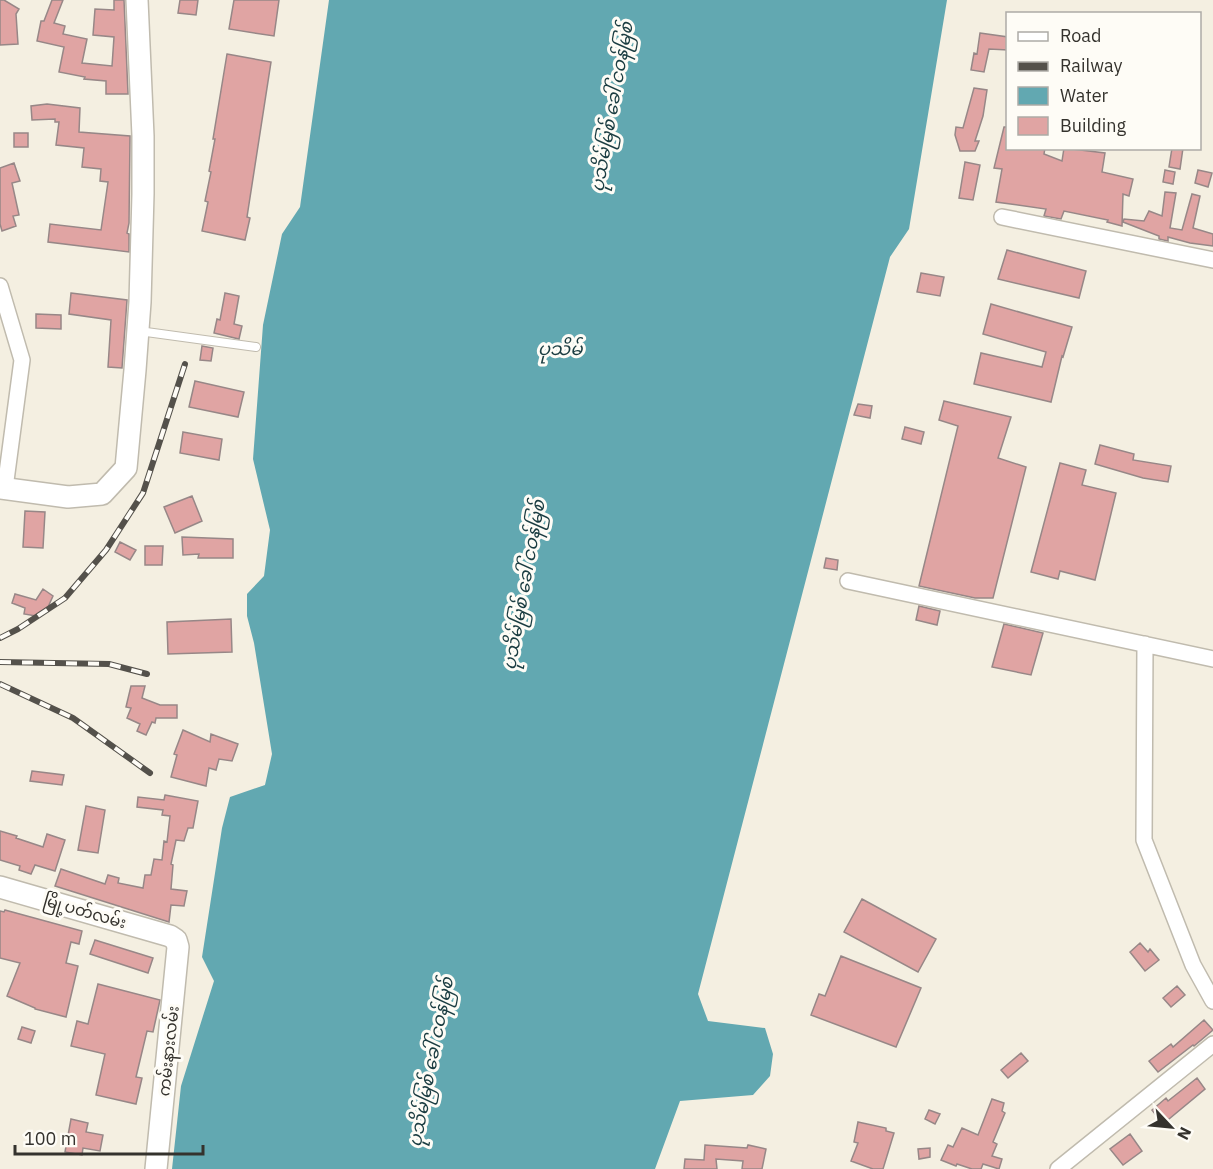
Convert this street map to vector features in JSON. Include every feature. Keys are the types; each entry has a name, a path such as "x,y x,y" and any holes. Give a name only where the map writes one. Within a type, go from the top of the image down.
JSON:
{"street":[{"path":"0,286 22,360 2,488 68,497 102,494 126,468 138,331 142,237 142,136 137,0"},
{"path":"1002,217 1213,260"},
{"path":"848,581 1213,659"},
{"path":"1145,644 1144,840 1193,965 1213,1001"},
{"name":"မြို့ပတ်လမ်း","path":"0,887 170,936"},
{"name":"ကမ်းနားလမ်း","path":"156,1169 178,947 176,940 170,936"},
{"path":"1058,1169 1213,1044"}],"lane":[{"path":"138,331 256,347"}],"water":[{"name":"ပုသိမ်","path":"329,0 947,0 909,229 890,257 698,994 708,1021 765,1028 773,1054 770,1076 753,1095 680,1101 655,1169 172,1169 181,1086 214,981 202,957 222,828 230,797 265,785 272,754 254,643 247,616 247,594 264,576 270,530 253,459 263,325 282,234 300,207"}],"building":[{"path":"0,0 19,9 16,14 18,44 0,45"},
{"path":"52,0 63,0 54,23 65,26 63,34 87,39 82,63 112,66 114,37 93,35 95,9 114,10 114,0 124,0 128,94 106,94 106,81 84,79 85,77 59,72 64,47 37,41 41,21 44,21"},
{"path":"180,0 198,0 196,15 178,13"},
{"path":"234,0 279,0 274,36 229,29"},
{"path":"980,33 1006,37 1006,50 989,49 984,72 971,70 974,53 977,54"},
{"path":"227,54 271,62 245,240 202,231 208,202 205,201 211,172 209,171 215,139 213,139"},
{"path":"974,88 987,90 983,116 975,141 979,141 975,151 960,151 955,135 956,127 963,128"},
{"path":"47,104 80,108 79,132 130,136 127,233 129,234 129,252 48,242 50,224 101,230 108,182 100,181 101,169 82,167 84,148 56,145 59,122 55,122 55,119 32,120 31,106"},
{"path":"1004,127 1006,127 1006,150 1045,150 1044,154 1062,161 1064,150 1105,153 1102,172 1133,179 1129,196 1123,194 1122,226 1107,222 1108,220 1064,211 1061,219 1044,216 1046,209 996,202 1002,169 994,168"},
{"path":"14,133 28,133 28,147 14,147"},
{"path":"1172,150 1183,150 1180,169 1169,167"},
{"path":"965,162 980,165 973,200 959,198"},
{"path":"14,163 20,181 12,183 19,215 13,216 16,226 2,231 0,168"},
{"path":"1165,170 1175,172 1173,184 1163,182"},
{"path":"1198,170 1212,173 1208,187 1195,183"},
{"path":"1165,192 1176,193 1170,228 1182,230 1192,194 1200,196 1193,228 1213,234 1213,246 1168,237 1168,241 1159,239 1159,236 1123,222 1124,219 1144,221 1149,211 1162,216"},
{"path":"1007,250 1086,271 1079,298 998,279"},
{"path":"921,273 944,277 940,296 917,292"},
{"path":"71,293 127,300 122,368 108,367 111,320 69,314"},
{"path":"225,293 239,296 234,324 242,326 239,339 214,333 217,319 220,320"},
{"path":"991,304 1072,327 1062,356 1051,402 974,384 981,353 1042,367 1046,352 983,334"},
{"path":"36,314 61,315 61,329 36,328"},
{"path":"202,346 213,348 211,361 200,360"},
{"path":"195,381 244,392 238,417 189,407"},
{"path":"944,401 1011,417 998,458 1026,467 993,598 975,598 919,586 958,426 939,420"},
{"path":"858,404 872,406 870,418 854,415"},
{"path":"905,427 924,432 921,444 902,439"},
{"path":"183,432 222,439 219,460 180,453"},
{"path":"1100,445 1134,454 1133,460 1171,466 1168,482 1143,478 1095,464"},
{"path":"1060,463 1086,470 1082,485 1116,493 1095,580 1060,571 1058,579 1031,572"},
{"path":"192,496 202,521 175,533 164,507"},
{"path":"25,511 45,512 43,548 23,547"},
{"path":"182,537 233,539 233,558 198,558 199,554 183,555"},
{"path":"120,542 136,550 130,560 115,552"},
{"path":"145,546 163,546 162,565 145,565"},
{"path":"826,558 838,560 837,570 824,568"},
{"path":"43,589 53,596 48,607 36,616 24,614 25,608 12,603 15,594 36,600"},
{"path":"919,606 940,611 937,625 916,620"},
{"path":"231,619 232,652 168,654 167,622"},
{"path":"1004,624 1043,633 1031,675 992,667"},
{"path":"131,686 145,686 142,698 160,705 177,705 177,718 156,718 146,735 137,731 140,724 127,718 131,708 126,707"},
{"path":"183,730 210,742 211,734 238,744 232,761 219,759 216,770 209,768 206,786 171,777 177,755 174,754"},
{"path":"32,771 64,775 62,785 30,781"},
{"path":"165,795 198,801 193,828 188,828 184,841 176,840 171,864 173,865 171,889 187,891 184,906 171,905 169,922 55,886 61,869 105,884 108,875 119,878 118,883 143,888 145,875 151,875 154,859 162,860 170,816 162,815 163,810 137,807 138,797 164,800"},
{"path":"86,806 105,810 98,853 78,850"},
{"path":"0,831 43,847 47,834 65,840 55,871 35,865 31,874 19,870 20,866 0,860"},
{"path":"862,899 936,939 918,972 844,932"},
{"path":"5,910 82,931 79,944 71,942 66,963 78,966 66,1017 35,1009 7,996 20,963 0,958 0,911"},
{"path":"95,940 153,958 148,973 90,954"},
{"path":"1140,943 1148,952 1150,949 1159,960 1145,971 1130,952"},
{"path":"841,956 921,988 896,1047 811,1015 819,994 825,996"},
{"path":"98,984 160,1000 153,1032 147,1031 136,1077 142,1078 136,1104 96,1095 105,1054 71,1046 77,1021 88,1024"},
{"path":"1177,986 1185,995 1171,1007 1163,998"},
{"path":"1204,1020 1213,1030 1158,1072 1149,1061 1171,1044 1173,1047"},
{"path":"22,1027 35,1031 31,1043 18,1039"},
{"path":"1021,1053 1028,1061 1008,1078 1001,1070"},
{"path":"1197,1078 1205,1089 1163,1124 1152,1110 1166,1098 1168,1101"},
{"path":"992,1099 1004,1103 1002,1111 1005,1113 993,1142 997,1144 992,1156 1002,1159 999,1169 983,1164 981,1169 972,1169 941,1160 948,1145 953,1147 962,1128 978,1135"},
{"path":"929,1110 940,1114 935,1124 925,1119"},
{"path":"71,1119 88,1123 86,1132 103,1135 100,1151 83,1148 82,1155 65,1152"},
{"path":"858,1122 886,1128 886,1131 894,1133 883,1169 873,1169 851,1161 858,1143 854,1142"},
{"path":"1130,1134 1142,1151 1123,1165 1110,1149"},
{"path":"705,1145 747,1148 748,1145 766,1149 762,1169 742,1169 743,1161 716,1159 717,1169 684,1169 685,1159 704,1160"},
{"path":"930,1148 930,1157 919,1159 918,1149"}],"railway":[{"path":"0,638 65,598 106,550 143,493 185,364"},
{"path":"0,662 109,664 147,674"},
{"path":"0,684 73,718 150,773"}],"water label":[{"name":"ပုသိမ်မြစ် ခေါ် ငဝန်မြစ်","path":"612,107"},
{"name":"ပုသိမ်မြစ် ခေါ် ငဝန်မြစ်","path":"524,585"},
{"name":"ပုသိမ်မြစ် ခေါ် ငဝန်မြစ်","path":"431,1062"}]}
